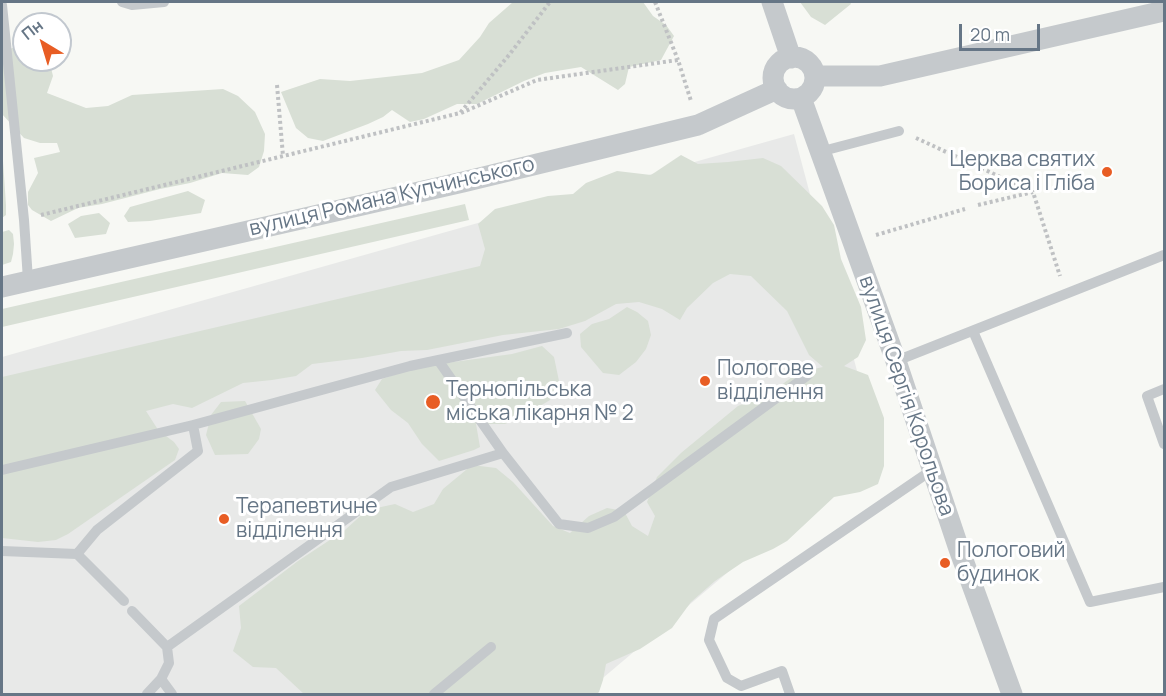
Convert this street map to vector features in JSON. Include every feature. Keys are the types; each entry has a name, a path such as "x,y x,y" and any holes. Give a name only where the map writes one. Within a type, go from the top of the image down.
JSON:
{"street":[{"path":"771,2 791,58"},
{"path":"815,76 880,76 1164,11"},
{"path":"798,57 810,64 815,76 812,90 801,98 794,99 787,98 777,89 774,76 775,70 784,60 798,57"},
{"name":"вулиця Романа Купчинського","path":"2,287 463,182 698,125 777,89"},
{"name":"вулиця Сергія Корольова","path":"801,98 1012,694"}],"lane":[{"path":"122,2 132,5 164,2"},
{"path":"2,5 4,63 24,220 28,280"},
{"path":"819,152 899,131"},
{"path":"896,361 1164,255"},
{"path":"973,331 1090,602 1164,587"},
{"path":"2,470 193,425 399,369 567,333"},
{"path":"438,360 503,453 559,524 588,528 614,518 808,375"},
{"path":"1164,389 1147,396 1164,444"},
{"path":"76,554 97,530 198,451 193,425"},
{"path":"167,647 391,487 503,453"},
{"path":"790,694 782,671 741,686 727,678 709,640 714,619 932,470"},
{"path":"2,550 76,554 124,601"},
{"path":"132,611 167,647 170,663 161,679 147,694"},
{"path":"434,694 491,647"},
{"path":"161,679 172,694"}],"path":[{"path":"460,113 550,2"},
{"path":"655,2 678,60 691,102"},
{"path":"24,220 460,113 537,80 678,60"},
{"path":"278,85 283,156"},
{"path":"899,131 1033,192 1066,294"},
{"path":"978,205 1033,192"},
{"path":"852,242 965,208"}],"shaded area":[{"path":"513,2 643,2 653,16 666,25 674,36 661,60 629,67 625,84 618,90 581,67 545,73 477,104 457,104 424,119 410,122 392,110 368,124 323,141 308,138 296,128 281,92 320,79 350,81 422,73 459,60 480,37 489,23"},
{"path":"800,2 850,2 851,4 825,25 811,17"},
{"path":"12,48 12,72 52,72 53,76 47,93 86,108 108,106 132,95 223,89 238,96 255,112 265,134 264,151 259,167 248,175 222,173 190,183 78,208 51,221 32,210 28,205 28,192 38,173 34,158 60,152 57,143 40,143 24,138 2,114 2,52"},
{"name":"Тернопільська міська лікарня № 2","path":"794,134 877,446 584,694 2,694 2,357"},
{"path":"681,155 698,164 763,158 781,166 822,206 834,225 841,259 861,307 866,340 858,357 844,366 868,375 884,418 884,466 878,484 860,492 834,497 787,541 743,562 715,581 691,602 672,628 640,649 606,664 597,694 304,694 276,668 253,667 233,651 241,628 239,606 298,561 345,530 367,510 395,504 413,512 434,504 443,489 472,465 496,468 513,482 553,526 570,533 589,516 607,508 624,511 632,526 648,536 655,516 647,502 657,477 681,453 738,406 769,394 799,372 823,367 809,355 787,311 751,276 730,274 713,283 687,308 680,320 662,309 639,302 616,304 585,321 559,329 503,335 427,350 401,351 312,364 296,376 243,383 192,408 173,404 146,411 162,436 174,442 179,449 175,460 56,540 38,542 2,538 2,377 480,266 485,249 478,224 495,209 548,196 573,194 586,183 617,171 651,175"},
{"path":"2,161 6,215 2,218"},
{"path":"188,191 205,200 201,213 128,222 124,216 130,207"},
{"path":"465,204 469,220 2,327 2,309"},
{"path":"99,213 110,223 106,234 75,238 68,224 81,216"},
{"path":"9,230 13,234 13,254 11,262 2,265 2,232"},
{"path":"627,307 648,321 651,335 646,349 636,362 619,375 603,373 581,347 580,334 592,324 609,319"},
{"path":"542,346 554,357 559,381 550,400 522,417 505,424 476,424 480,447 439,461 422,444 408,423 391,410 375,390 382,379 417,367 512,354"},
{"path":"245,401 261,429 259,439 248,454 215,455 206,435 211,415 221,402"}],"place":[{"name":"Церква святих Бориса і Гліба","path":"1107,172"},
{"name":"Пологове відділення","path":"705,381"},
{"name":"Тернопільська міська лікарня № 2","path":"433,402"},
{"name":"Терапевтичне відділення","path":"224,519"},
{"name":"Пологовий будинок","path":"945,563"}]}
